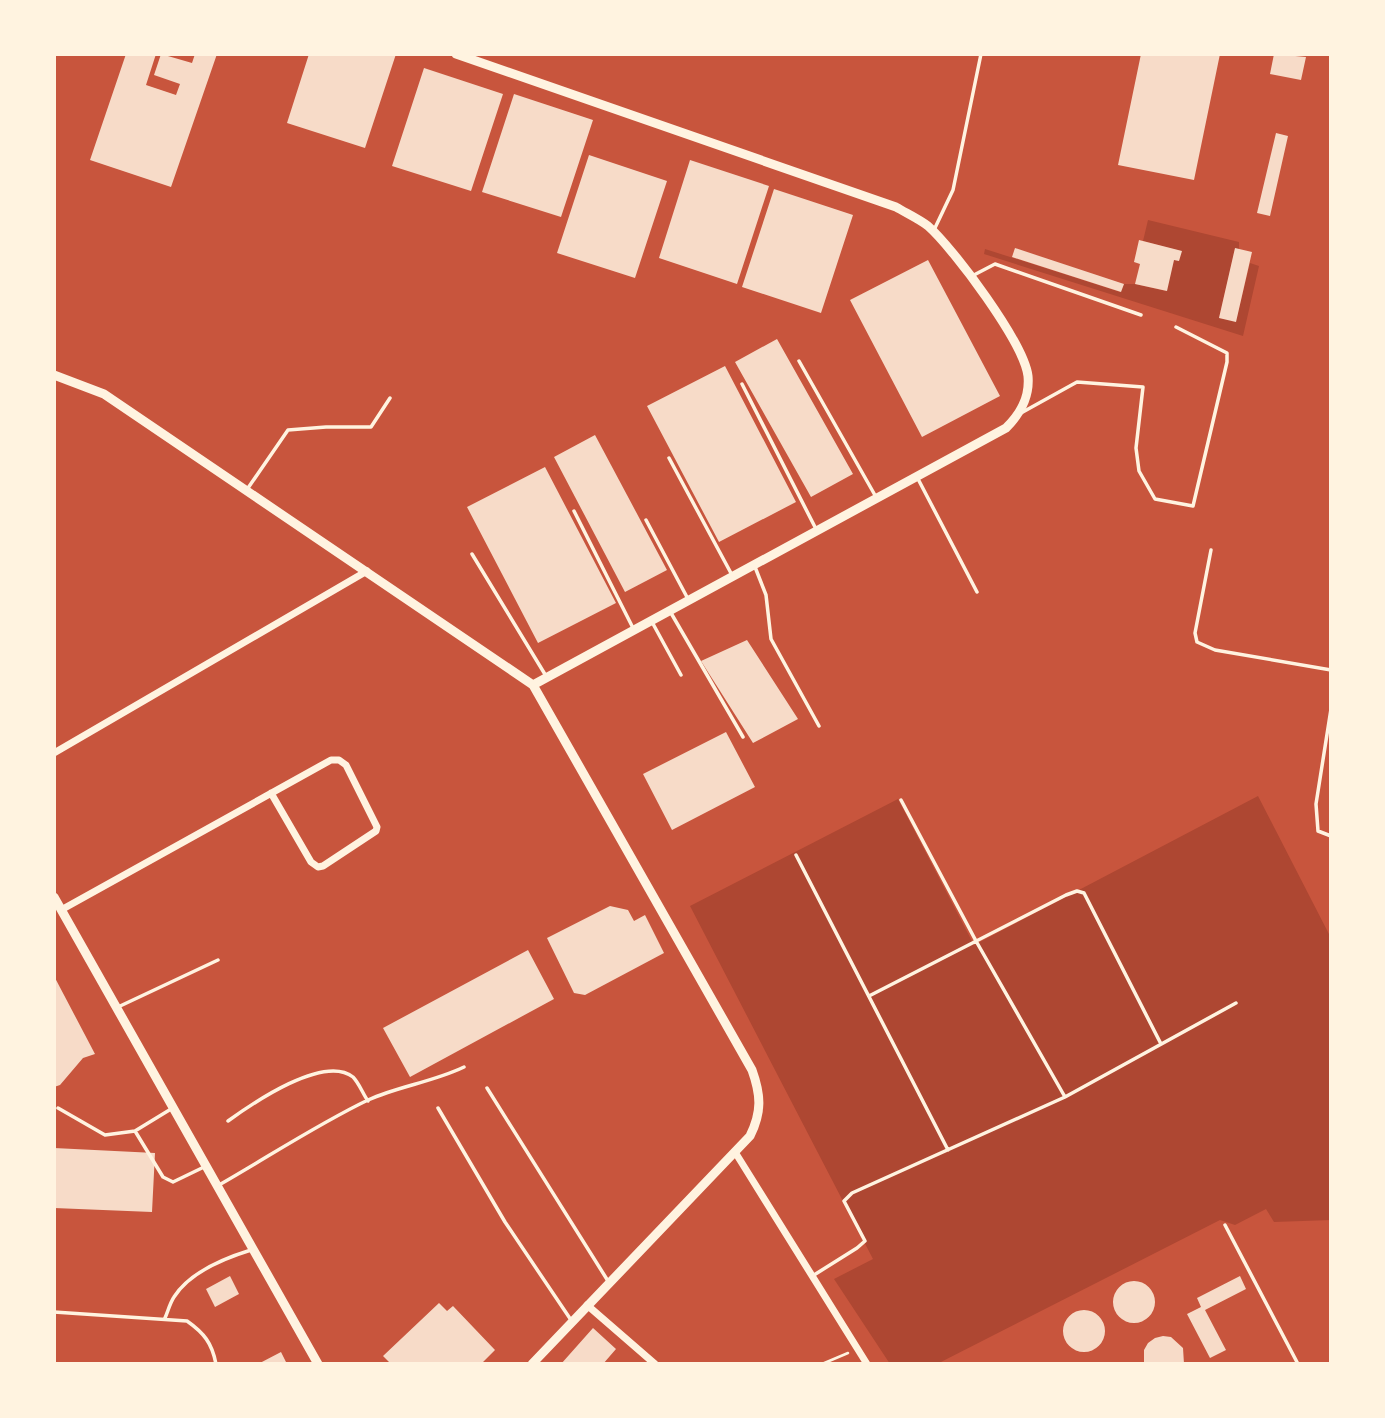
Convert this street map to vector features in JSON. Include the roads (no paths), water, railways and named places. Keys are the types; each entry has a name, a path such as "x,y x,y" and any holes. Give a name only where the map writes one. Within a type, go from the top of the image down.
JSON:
{"street":[{"path":"456,54 896,207 927,225 948,246 1014,338 1028,377 1020,414 1006,428 533,685"},
{"path":"54,375 104,394 533,685 752,1070 760,1091 757,1122 750,1136 532,1364"},
{"path":"54,753 367,571"},
{"path":"61,910 271,793 331,760 339,760 346,765 377,827 376,831 318,867 311,862 271,793"},
{"path":"54,897 318,1364"},
{"path":"735,1152 867,1364"},
{"path":"587,1306 654,1364"}],"lane":[{"path":"933,232 953,190 981,54"},
{"path":"970,277 995,264 1141,315"},
{"path":"1020,414 1077,382 1143,387 1136,449 1139,471 1155,499 1193,506 1227,353 1176,327"},
{"path":"799,361 877,498"},
{"path":"742,384 817,531"},
{"path":"246,490 288,430 371,427 390,398"},
{"path":"669,458 733,577"},
{"path":"917,477 977,592"},
{"path":"574,511 634,630"},
{"path":"646,520 689,601"},
{"path":"1211,550 1195,633 1198,642 1215,650 1331,670"},
{"path":"472,554 547,678"},
{"path":"754,565 766,595 771,639 819,726"},
{"path":"670,611 743,737"},
{"path":"652,621 681,675"},
{"path":"1331,709 1316,803 1318,831 1331,836"},
{"path":"901,800 976,941 1065,1097"},
{"path":"796,855 948,1150"},
{"path":"869,996 1077,891 1084,893 1161,1044"},
{"path":"116,1007 218,960"},
{"path":"812,1276 864,1241 844,1201 852,1193 1065,1097 1236,1003"},
{"path":"217,1186 368,1101 402,1087 440,1078 464,1067"},
{"path":"228,1121 263,1096 317,1073 341,1071 354,1078 368,1101"},
{"path":"486,1088 609,1283"},
{"path":"58,1108 105,1135 135,1130 173,1108"},
{"path":"438,1108 505,1222 572,1321"},
{"path":"135,1130 168,1182 206,1166"},
{"path":"1225,1225 1298,1364"},
{"path":"164,1319 174,1296 187,1282 229,1257 253,1249"},
{"path":"54,1312 187,1321 203,1332 213,1350 216,1364"}]}
